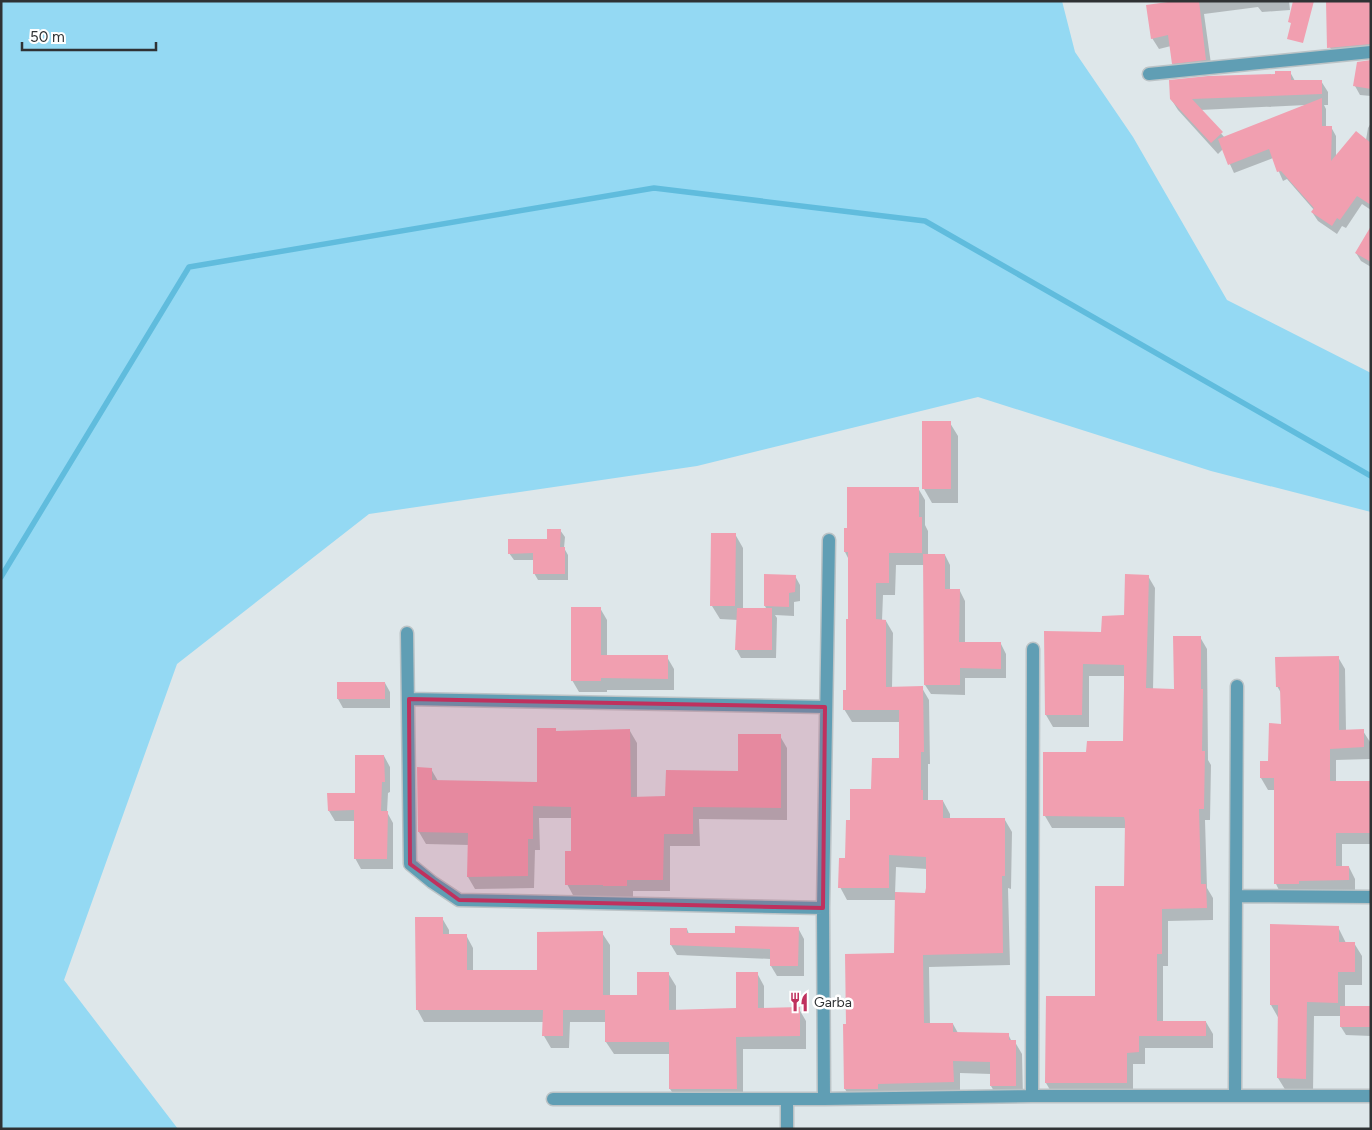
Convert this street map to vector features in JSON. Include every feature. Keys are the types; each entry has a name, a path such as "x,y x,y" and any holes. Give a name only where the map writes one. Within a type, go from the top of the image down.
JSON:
{"street":[{"path":"1149,74 1371,52"},
{"path":"824,1100 823,908 829,540"},
{"path":"407,633 410,864 432,882 460,900 823,908"},
{"path":"1032,1096 1033,649"},
{"path":"1236,1095 1237,686"},
{"path":"409,699 826,707"},
{"path":"1236,896 1371,897"},
{"path":"553,1099 824,1100 1032,1096 1371,1096"},
{"path":"787,1100 787,1129"}],"highlighted area":[{"path":"409,699 825,707 823,908 459,900 410,864"}],"shaded area":[{"path":"1,1 1062,1 1075,52 1133,137 1227,300 1371,373 1371,512 1211,471 978,397 697,466 369,514 177,664 64,980 178,1129 1,1129"}],"building":[{"path":"1175,1 1199,1 1206,60 1172,64 1168,35 1151,39 1146,5"},
{"path":"1293,1 1314,1 1303,43 1287,39 1291,23 1288,22"},
{"path":"1326,1 1371,1 1371,44 1327,48"},
{"path":"1371,60 1371,89 1353,86 1357,62"},
{"path":"1275,71 1291,71 1291,80 1322,80 1322,94 1192,99 1223,132 1211,143 1170,99 1169,80 1208,76 1275,74"},
{"path":"1322,98 1322,126 1332,126 1331,161 1356,131 1371,143 1371,205 1357,196 1340,220 1337,218 1332,226 1311,212 1314,208 1281,171 1277,172 1269,149 1228,165 1218,139"},
{"path":"1371,226 1371,262 1355,253"},
{"path":"922,421 951,421 951,489 922,489"},
{"path":"847,487 919,487 919,517 922,517 922,553 889,553 889,583 876,583 876,619 886,620 886,687 923,686 924,752 921,752 921,790 923,790 923,800 943,800 943,818 1005,818 1005,876 1002,876 1003,953 923,955 924,1023 953,1023 953,1032 1009,1033 1009,1040 1016,1040 1016,1086 990,1086 990,1062 953,1061 954,1082 878,1084 878,1089 844,1089 843,1024 846,1024 845,954 894,953 895,892 925,893 926,888 926,857 889,855 889,888 838,888 839,858 845,858 846,820 850,820 850,789 871,789 872,758 899,758 899,710 843,710 843,690 846,690 846,619 848,619 848,552 844,552 844,528 847,528"},
{"path":"547,529 561,529 560,547 565,547 565,574 533,574 533,553 508,554 508,539 547,539"},
{"path":"711,533 736,533 735,606 710,606"},
{"path":"923,554 945,554 945,589 960,589 959,642 1001,642 1001,669 960,668 960,685 924,685"},
{"path":"764,574 796,575 795,592 789,593 789,607 764,606"},
{"path":"1125,574 1149,575 1146,688 1174,689 1173,636 1201,636 1201,689 1203,689 1202,751 1205,751 1204,809 1199,809 1201,884 1206,884 1207,908 1162,909 1162,954 1157,954 1157,1021 1206,1021 1206,1036 1139,1036 1139,1052 1127,1053 1127,1083 1045,1083 1046,996 1095,996 1095,886 1124,886 1125,821 1124,817 1043,816 1043,752 1086,752 1087,741 1123,741 1124,688 1124,665 1083,664 1082,715 1045,715 1044,631 1101,632 1102,616 1124,615"},
{"path":"571,607 601,607 601,655 668,655 668,679 601,678 601,681 571,681"},
{"path":"737,608 772,608 772,650 735,650"},
{"path":"1339,656 1339,730 1364,729 1364,747 1330,749 1330,781 1371,781 1371,833 1336,833 1336,866 1349,866 1349,880 1299,881 1299,884 1274,884 1274,778 1260,778 1260,761 1268,761 1269,723 1281,724 1280,687 1276,687 1275,657"},
{"path":"337,682 385,682 385,699 337,699"},
{"path":"537,728 556,728 556,731 630,729 631,797 665,796 666,770 738,771 738,734 781,734 781,808 693,807 693,834 664,834 663,880 627,880 627,886 603,886 565,885 565,851 571,851 571,807 533,806 533,839 528,839 528,876 467,877 468,833 418,832 417,767 432,768 432,780 537,782"},
{"path":"355,755 384,755 385,782 382,782 381,811 388,811 387,859 354,859 354,810 328,811 327,793 355,793"},
{"path":"415,917 443,917 443,934 467,934 467,970 537,970 537,932 603,931 603,995 637,995 637,972 669,972 669,1010 736,1008 736,972 758,972 758,1008 800,1007 800,1036 736,1037 737,1089 669,1089 669,1042 605,1042 605,1010 563,1010 563,1036 542,1036 543,1010 416,1010"},
{"path":"1270,924 1339,926 1339,942 1355,942 1355,972 1338,972 1338,1003 1307,1002 1306,1079 1277,1078 1278,1005 1270,1005"},
{"path":"735,926 799,927 798,966 770,966 770,949 670,945 670,928 687,928 687,933 735,933"},
{"path":"1340,1006 1371,1006 1371,1027 1340,1027"}],"waterway":[{"path":"1,577 189,267 654,188 925,221 1371,476"}],"place":[{"name":"Garba","path":"799,1002"}]}
